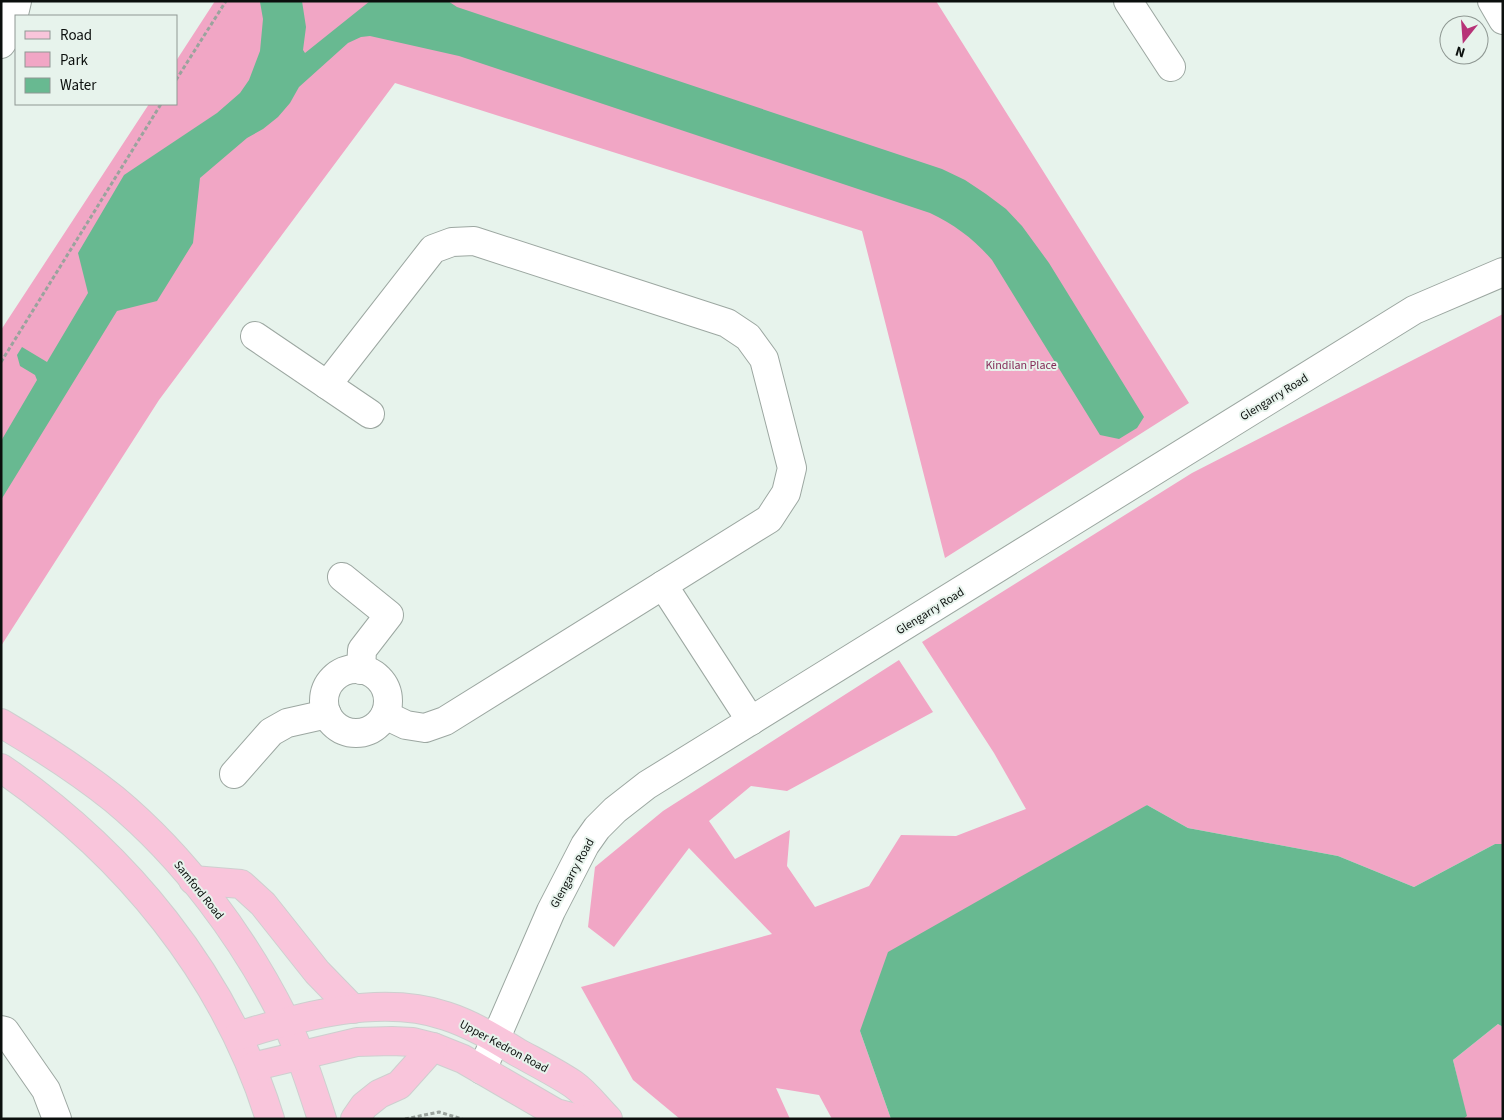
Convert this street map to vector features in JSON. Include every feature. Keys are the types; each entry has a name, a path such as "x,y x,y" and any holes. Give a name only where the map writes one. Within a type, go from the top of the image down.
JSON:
{"main road":[{"name":"Samford Road","path":"1,723 76,770 115,800 159,842 193,880 219,913 268,988 300,1055 322,1119"},
{"path":"1,768 69,819 122,869 153,905 189,952 238,1036 252,1068 270,1119"},
{"path":"193,880 241,884 263,904 317,972 354,1009"},
{"name":"Upper Kedron Road","path":"238,1036 285,1021 317,1014 354,1009 396,1007 424,1010 446,1016 495,1039 574,1085 608,1119"},
{"path":"252,1068 340,1045 372,1040 413,1042 433,1047 463,1059 556,1113 579,1119"},
{"path":"355,1119 364,1106 379,1094 399,1085 433,1047"}],"street":[{"path":"1,44 10,31 17,1"},
{"path":"1128,1 1171,67"},
{"path":"1492,1 1503,20"},
{"path":"327,385 433,249 452,242 474,241 727,323 748,338 764,359 792,468 786,493 769,519 445,721 425,728 406,725 385,715"},
{"name":"Glengarry Road","path":"482,1070 551,911 585,845 597,828 615,810 647,785 1414,310 1503,272"},
{"path":"255,336 370,414"},
{"path":"342,577 389,615 362,650 362,670"},
{"path":"663,585 751,721"},
{"path":"352,669 371,672 385,686 388,696 388,706 385,715 378,724 367,731 355,732 344,730 334,723 327,714 324,704 325,694 334,678 342,672 352,669"},
{"path":"234,774 271,732 287,723 327,714"},
{"path":"1,1030 5,1031 46,1090 57,1119"}],"path":[{"path":"178,77 226,1"},
{"path":"1,362 160,105"},
{"path":"405,1119 439,1112 462,1119"}],"green space":[{"name":"Kindilan Place","path":"215,1 936,1 1189,403 945,558 862,231 395,83 159,400 1,646 1,330 148,105 178,105 178,58"},
{"path":"1503,314 1503,844 1495,844 1414,887 1338,856 1188,828 1147,805 860,1031 891,1119 832,1119 819,1095 776,1088 790,1119 680,1119 633,1080 581,987 772,934 689,848 614,947 588,927 595,867 663,811 899,660 933,712 787,791 751,786 709,821 735,859 790,830 787,866 815,907 869,886 901,835 956,836 1026,809 994,753 922,642 1192,473"},
{"path":"1498,1024 1503,1027 1503,1119 1463,1119 1466,1115 1453,1060"}],"water":[{"path":"302,1 306,27 303,50 305,53 370,1 448,1 457,7 942,169 965,180 1006,209 1022,226 1049,263 1144,417 1137,428 1119,439 1100,435 992,260 964,233 930,213 459,56 370,36 361,37 348,43 299,87 290,103 278,117 263,129 247,138 200,178 193,243 157,301 117,311 1,500 1,441 37,380 35,375 20,366 17,355 22,347 47,362 88,293 78,253 124,175 217,113 240,93 249,80 260,51 263,19 260,2"},
{"path":"1147,805 1188,828 1338,856 1414,887 1495,844 1503,844 1503,1027 1498,1024 1453,1060 1467,1116 1463,1119 891,1119 860,1031 888,952"}]}
